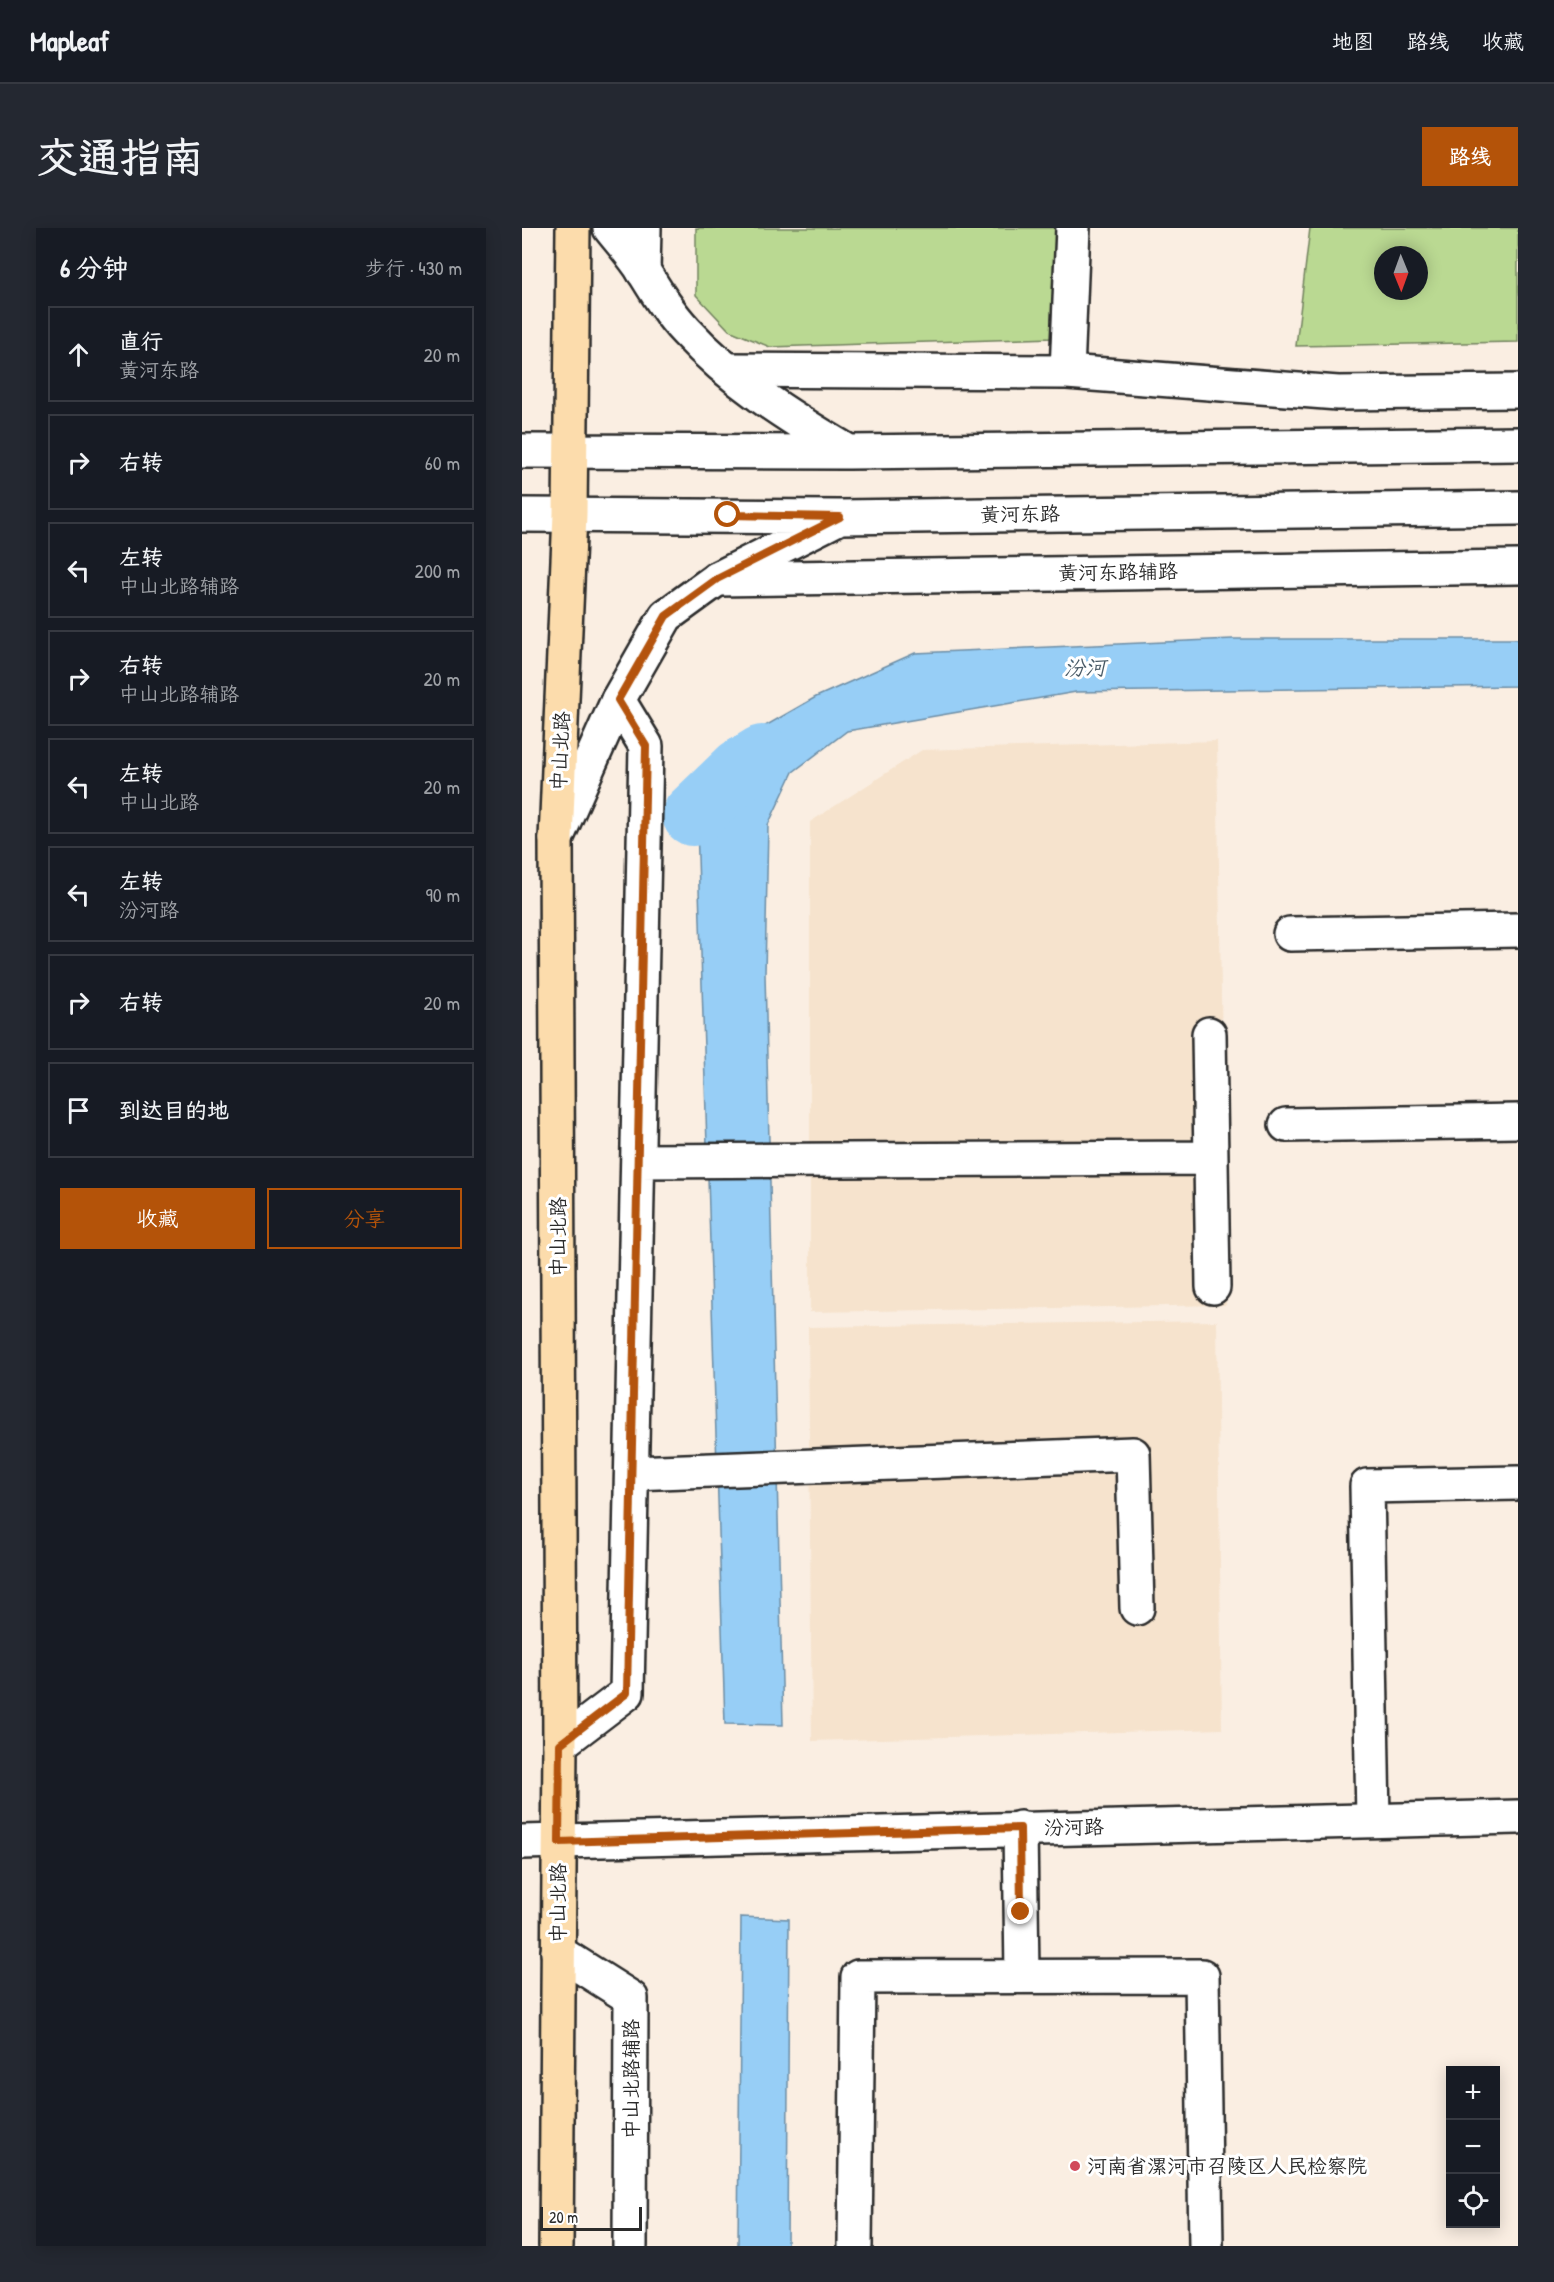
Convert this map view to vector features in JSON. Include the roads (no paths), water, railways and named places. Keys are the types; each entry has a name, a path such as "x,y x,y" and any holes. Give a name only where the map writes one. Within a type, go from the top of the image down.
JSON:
{"main road":[{"name":"中山北路","path":"556,2246 560,1744 556,839 570,514 573,228"}],"street":[{"path":"610,228 644,271 658,297 686,332 728,370 777,409 849,452"},
{"path":"644,228 644,271"},
{"path":"1067,372 1073,228"},
{"path":"728,370 1067,372 1338,393 1518,391"},
{"path":"522,451 849,452 1518,444"},
{"name":"黄河东路","path":"522,514 840,517 1518,508"},
{"path":"556,839 618,700 666,616 717,579 840,517"},
{"name":"黄河东路辅路","path":"717,579 1518,567"},
{"path":"560,1744 627,1693 646,746 618,700"},
{"path":"1290,934 1518,930"},
{"path":"1209,1034 1212,1287"},
{"path":"1287,1125 1518,1121"},
{"path":"638,1161 1211,1158"},
{"path":"632,1473 1133,1454 1137,1608"},
{"path":"1373,1820 1367,1486 1518,1483"},
{"name":"汾河路","path":"522,1842 1518,1817"},
{"path":"1020,1828 1022,1976"},
{"name":"中山北路辅路","path":"558,1952 631,1998 630,2246"},
{"path":"855,2246 858,1977 1022,1976 1202,1976 1206,2246"}],"water":[{"path":"1233,639 1518,639 1518,686 1076,692 847,731 793,772 768,825 765,974 783,1725 725,1724 696,792 734,744 816,697 915,653"},
{"path":"741,1917 789,1919 787,2246 738,2246"}],"waterway":[{"name":"汾河","path":"693,815 741,769 762,756"}],"place":[{"name":"河南省漯河市召陵区人民检察院","path":"1075,2166"}]}
